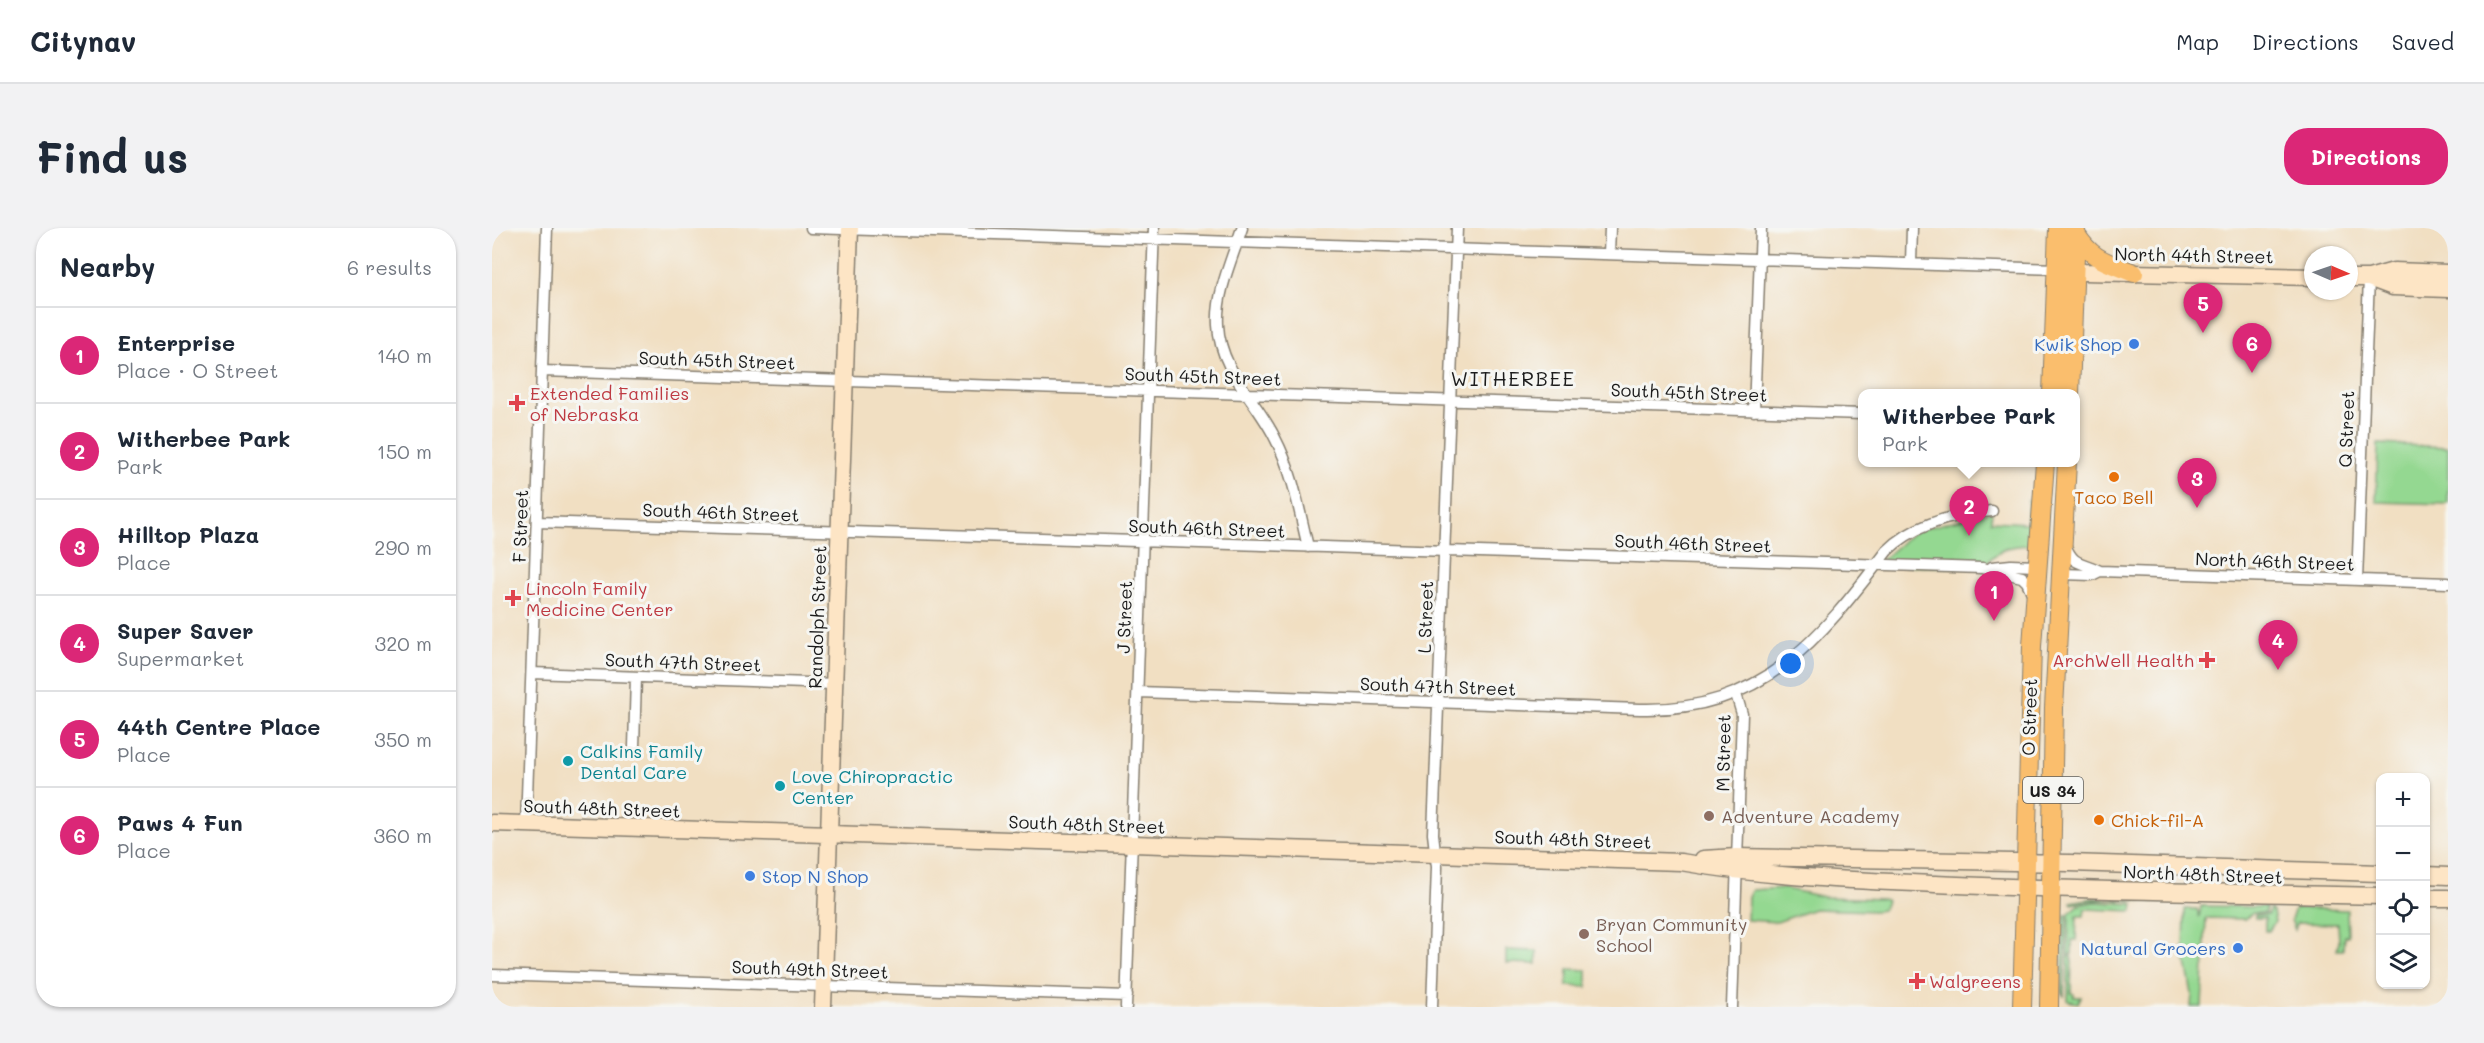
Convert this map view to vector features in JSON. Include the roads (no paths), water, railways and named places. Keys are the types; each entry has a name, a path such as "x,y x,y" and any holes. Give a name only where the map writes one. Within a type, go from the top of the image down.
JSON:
{"main road":[{"path":"2052,389 2058,228"},
{"name":"Randolph Street","path":"823,1007 850,229"},
{"path":"2070,389 2076,231"},
{"path":"2076,231 2086,250 2094,256 2134,273"},
{"name":"North 44th Street","path":"2057,269 2304,277"},
{"path":"2358,278 2369,278 2394,271 2448,273"},
{"path":"2369,278 2392,287 2448,289"},
{"name":"O Street","path":"2022,1007 2029,706 2045,467"},
{"path":"2057,467 2054,552 2056,567 2062,574"},
{"name":"O Street","path":"2049,1007 2056,667 2067,467"},
{"path":"2037,566 2046,572 2050,579 2049,627 2056,667"},
{"name":"South 48th Street","path":"492,824 1737,864 2052,863"},
{"name":"North 48th Street","path":"2052,863 2376,873"},
{"name":"South 48th Street","path":"1737,864 1822,879 2024,888"},
{"path":"2430,875 2448,876"},
{"name":"North 48th Street","path":"2024,888 2284,896 2376,896"},
{"path":"2430,898 2448,898"}],"street":[{"name":"F Street","path":"526,825 547,228"},
{"path":"811,228 1154,234 1238,241 2057,269"},
{"path":"1242,228 1220,301 1218,327 1222,349 1234,378 1248,394 1270,428 1284,457 1308,547"},
{"name":"L Street","path":"1432,1007 1436,854 1433,834 1456,228"},
{"path":"1609,254 1610,228"},
{"path":"1754,411 1761,228"},
{"path":"1911,263 1912,228"},
{"name":"J Street","path":"1126,1001 1154,234"},
{"name":"Q Street","path":"2357,580 2369,278"},
{"name":"South 45th Street","path":"542,371 1858,414"},
{"path":"1876,565 1891,547 1922,528 1957,515 1992,511"},
{"name":"South 46th Street","path":"537,522 1876,565 1982,568 2010,565 2037,566"},
{"name":"North 46th Street","path":"2064,542 2073,561 2100,571 2448,583"},
{"name":"M Street","path":"1732,1007 1742,714 1736,694 1779,669 1805,648 1876,565"},
{"name":"South 46th Street","path":"1982,568 2022,578 2031,589 2035,601"},
{"name":"North 46th Street","path":"2062,574 2092,575 2100,571"},
{"name":"South 47th Street","path":"532,673 834,684"},
{"path":"634,747 636,677"},
{"name":"South 47th Street","path":"1138,692 1659,709 1697,705 1736,694"},
{"name":"South 49th Street","path":"492,975 823,986 1126,1001"}],"place":[{"name":"44th Centre Place","path":"2203,333"},
{"name":"Kwik Shop","path":"2134,344"},
{"name":"Paws 4 Fun","path":"2252,373"},
{"name":"Extended Families of Nebraska","path":"517,403"},
{"name":"Taco Bell","path":"2114,477"},
{"name":"Hilltop Plaza","path":"2197,508"},
{"name":"Witherbee Park","path":"1969,536"},
{"name":"Lincoln Family Medicine Center","path":"513,598"},
{"name":"Enterprise","path":"1994,621"},
{"name":"ArchWell Health","path":"2207,660"},
{"name":"Super Saver","path":"2278,670"},
{"name":"Calkins Family Dental Care","path":"568,761"},
{"name":"Love Chiropractic Center","path":"780,786"},
{"name":"Adventure Academy","path":"1709,816"},
{"name":"Chick-fil-A","path":"2099,820"},
{"name":"Stop N Shop","path":"750,876"},
{"name":"Bryan Community School","path":"1584,934"},
{"name":"Natural Grocers","path":"2238,948"},
{"name":"Walgreens","path":"1917,981"}],"district":[{"name":"WITHERBEE","path":"1513,378"}]}
